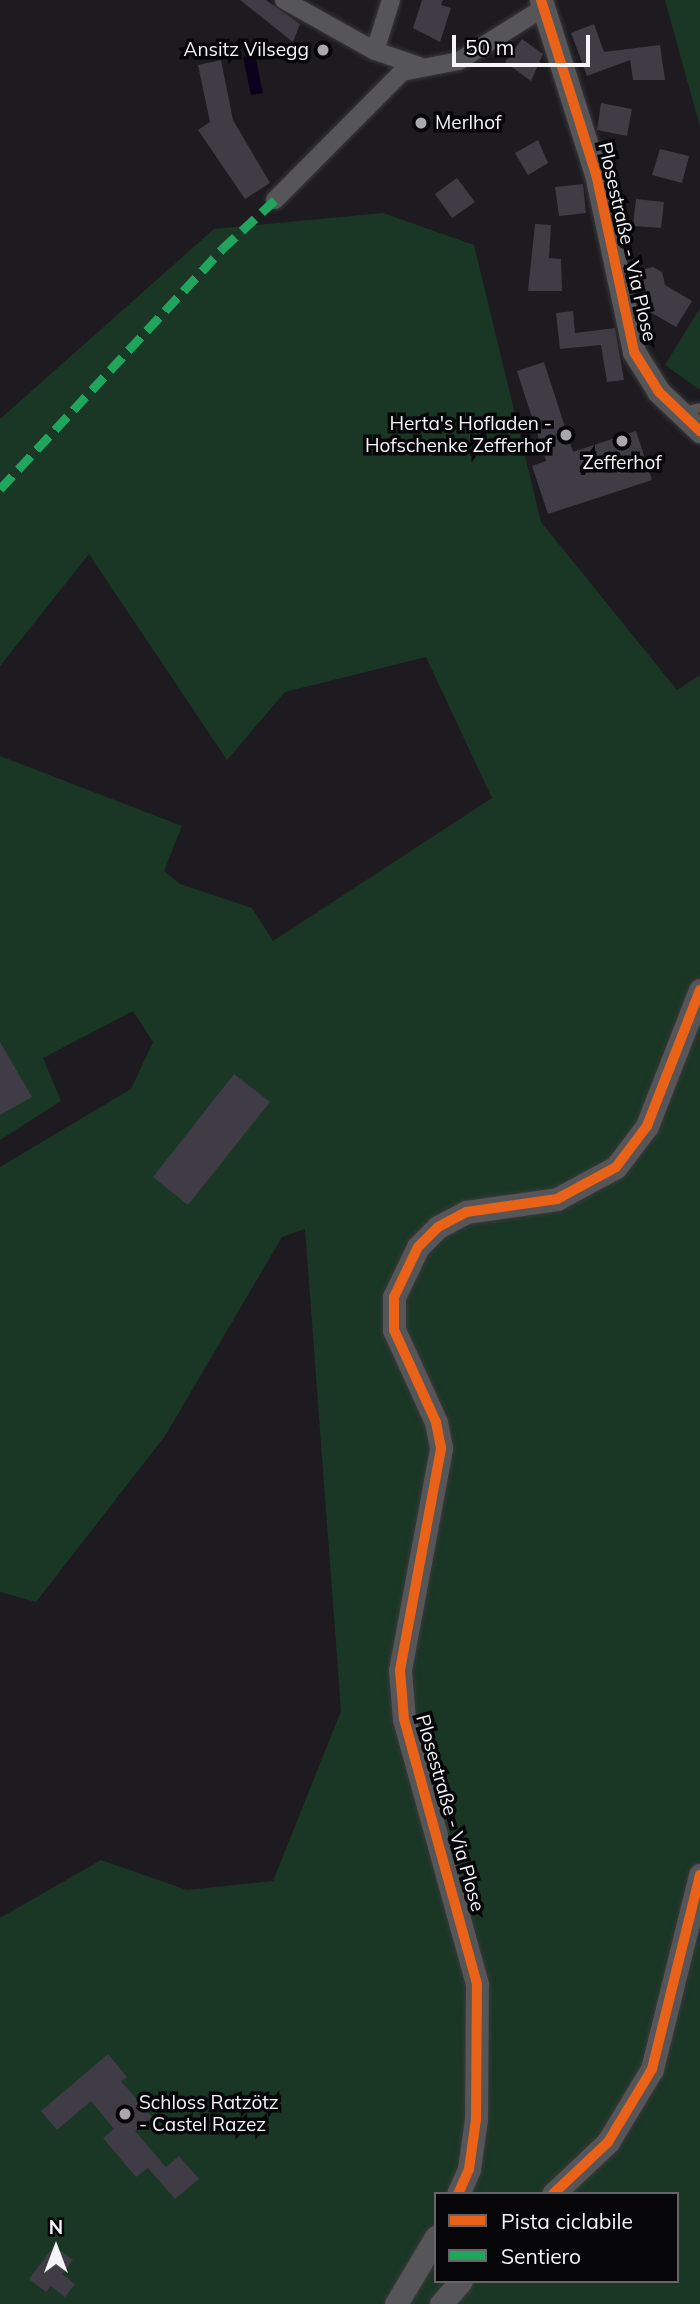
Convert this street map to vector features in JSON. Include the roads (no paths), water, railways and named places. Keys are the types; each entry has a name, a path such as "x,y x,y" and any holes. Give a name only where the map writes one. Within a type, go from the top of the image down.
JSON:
{"street":[{"path":"284,0 375,51 422,67"},
{"path":"375,51 391,0"},
{"path":"275,200 353,126 389,83 422,67 459,61 542,4"},
{"name":"Plosestraße - Via Plose","path":"542,4 596,174 634,352 690,410 700,431"},
{"name":"Plosestraße - Via Plose","path":"459,2192 469,2169 476,2119 477,1984 404,1719 400,1670 441,1448 436,1422 394,1330 394,1297 418,1247 438,1227 466,1212 557,1199 616,1167 647,1126 700,989"},
{"path":"555,2192 608,2142 652,2069 700,1875"},
{"path":"396,2304 434,2240"},
{"path":"441,2304 459,2283"}],"place":[{"name":"Ansitz Vilsegg","path":"323,50"},
{"name":"Merlhof","path":"421,123"},
{"name":"Herta's Hofladen - Hofschenke Zefferhof","path":"566,435"},
{"name":"Zefferhof","path":"622,441"},
{"name":"Schloss Ratzötz - Castel Razez","path":"125,2114"}]}
